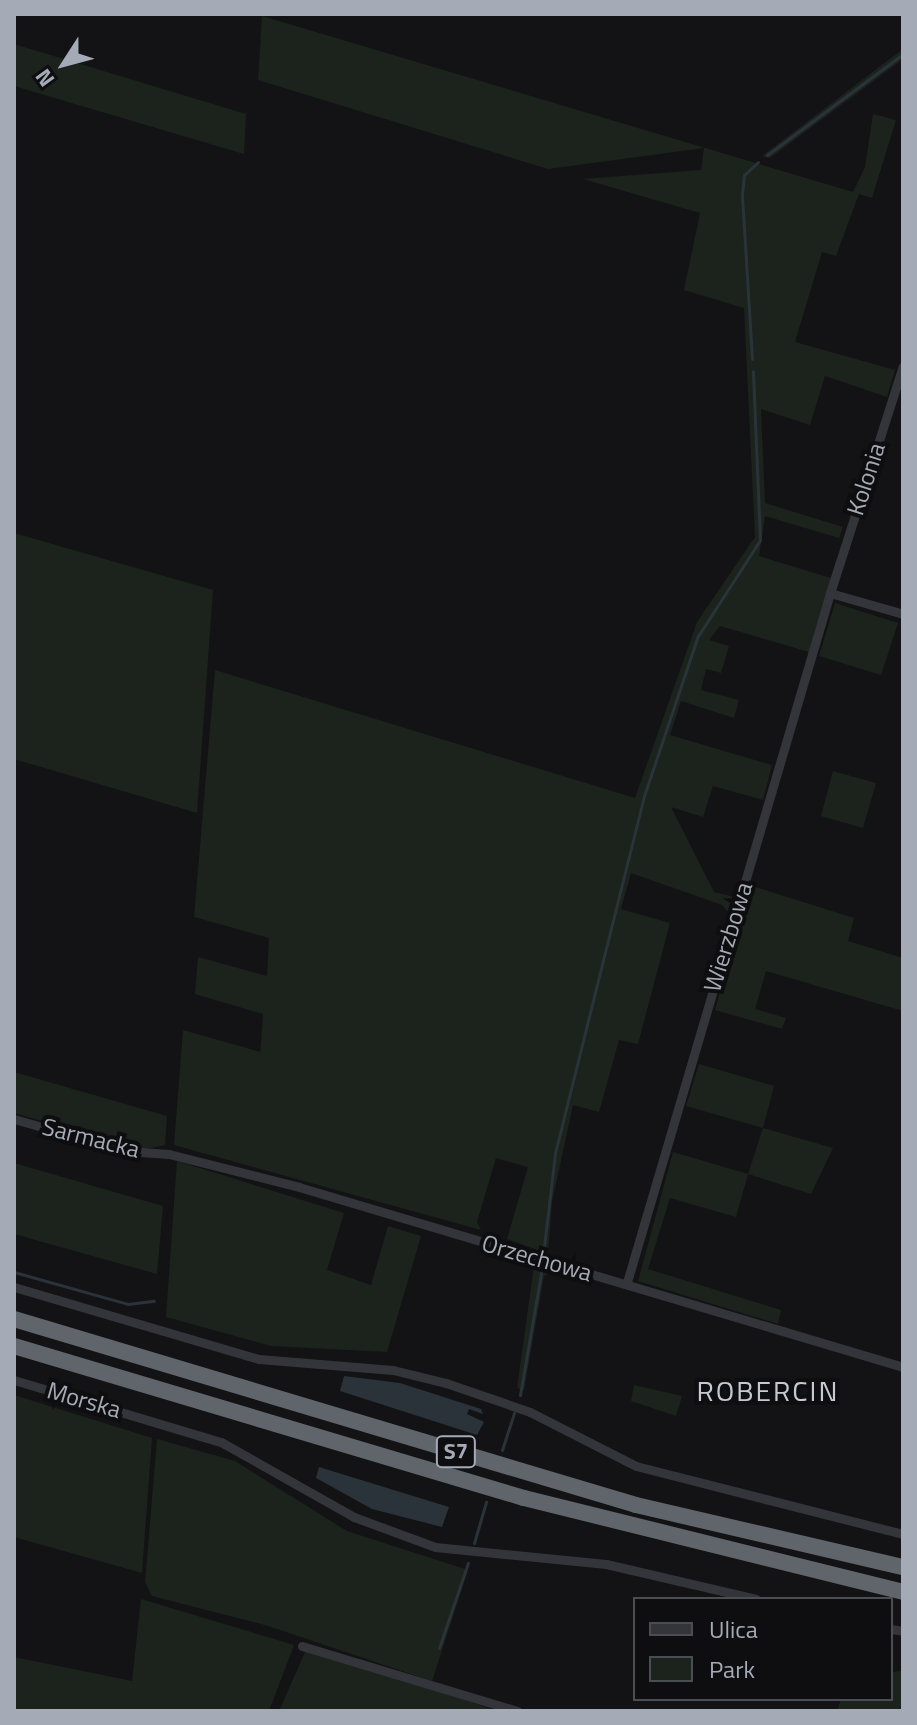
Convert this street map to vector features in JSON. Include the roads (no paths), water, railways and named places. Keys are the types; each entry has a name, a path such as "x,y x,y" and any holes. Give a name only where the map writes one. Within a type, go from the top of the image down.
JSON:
{"highway":[{"name":"S7","path":"14,1319 636,1505 903,1567"},
{"name":"S7","path":"14,1346 538,1502 903,1592"}],"street":[{"name":"Kolonia","path":"830,593 902,371"},
{"path":"830,593 903,614"},
{"name":"Wierzbowa","path":"627,1282 830,593"},
{"name":"Sarmacka","path":"14,1119 126,1151 169,1154"},
{"name":"Orzechowa","path":"169,1154 627,1282 639,1291 903,1367"},
{"path":"14,1287 259,1359 393,1370 446,1383 530,1412 636,1466 903,1534"},
{"name":"Morska","path":"14,1380 239,1449 354,1517 435,1547 596,1562 747,1597"},
{"path":"302,1646 517,1711"}],"waterway":[{"path":"767,155 903,54"},
{"path":"752,359 742,194 744,175 758,162"},
{"path":"544,1247 555,1153 644,796 698,636 760,540 753,371"},
{"path":"520,1395 542,1267"},
{"path":"14,1272 128,1304 154,1301"},
{"path":"502,1450 514,1413"},
{"path":"474,1543 486,1502"},
{"path":"439,1648 468,1563"}],"district":[{"name":"ROBERCIN","path":"768,1391"}]}
